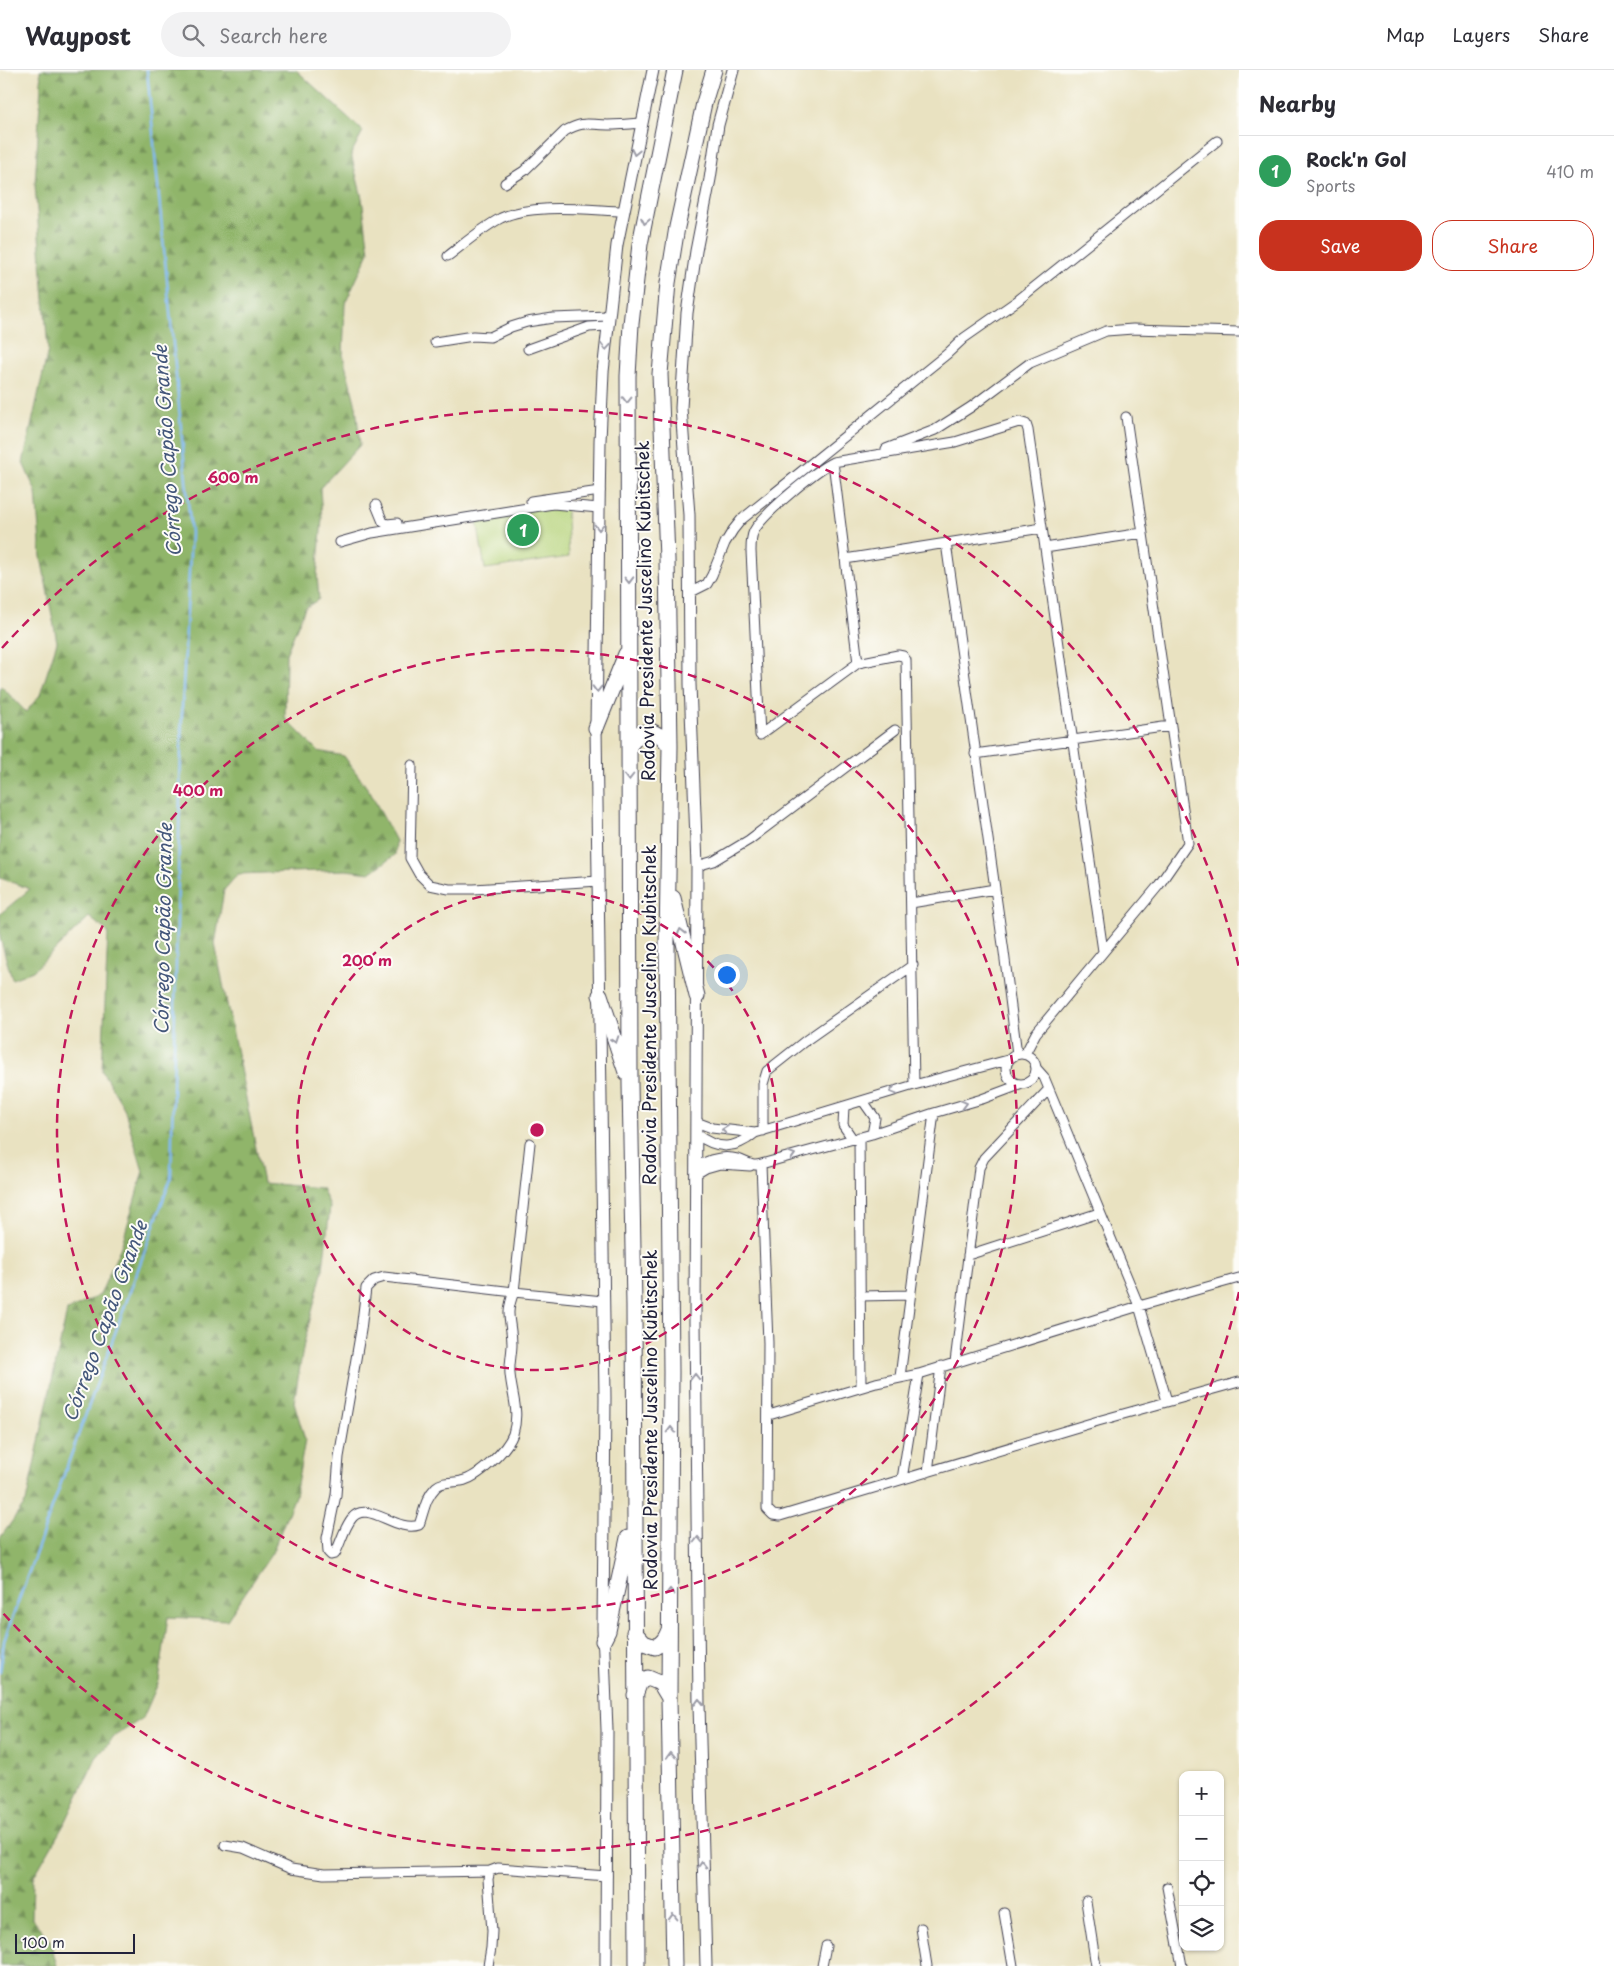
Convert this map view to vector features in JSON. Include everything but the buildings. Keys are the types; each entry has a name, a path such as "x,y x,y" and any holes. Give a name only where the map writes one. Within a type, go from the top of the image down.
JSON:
{"highway":[{"name":"Rodovia Presidente Juscelino Kubitschek","path":"638,1966 634,1632 634,1305 630,1084 630,646 627,415 631,324 640,244 675,70"},
{"name":"Rodovia Presidente Juscelino Kubitschek","path":"674,1966 669,1698 671,1372 668,876 670,746 667,559 660,402 662,347 668,283 677,227 704,103 714,70"},
{"path":"596,728 630,646"},
{"path":"629,746 640,733 652,731 662,737 670,746"},
{"path":"668,876 697,996"},
{"path":"600,995 630,1084"},
{"path":"603,1641 608,1631 634,1517"},
{"path":"634,1632 644,1643 655,1647 666,1639 670,1627"},
{"path":"635,1695 640,1682 648,1678 660,1683 669,1698"}],"main road":[{"path":"606,1966 607,1730 603,1641 605,1398 596,728 599,508 603,382 608,321 623,211 653,70"},
{"path":"706,1966 699,1704 696,1415 697,866 690,684 689,515 681,408 686,313 718,125 733,70"}],"street":[{"path":"505,183 524,171 565,131 573,127 587,122 607,125 641,123"},
{"path":"689,594 707,584 725,543 741,520 947,354 964,338 1017,301 1217,142"},
{"path":"448,256 494,222 516,212 549,209 623,211"},
{"path":"435,342 473,336 490,338 511,327 552,318 608,321"},
{"path":"528,349 608,321"},
{"path":"868,455 935,430 970,407 1024,366 1106,331 1239,332"},
{"path":"696,1128 711,1144 727,1146 738,1144 759,1132 914,1084 1008,1060 1021,1054 1036,1033 1159,884 1188,843 1126,418"},
{"path":"914,1084 909,762 906,707 907,664 905,658 898,655 858,663 760,735 751,573 752,535 761,522 791,493 822,468 833,462 955,442 1019,422 1026,424 1103,951"},
{"path":"833,462 858,663"},
{"path":"376,506 383,522 396,524 600,491"},
{"path":"340,542 372,533 553,504 599,508"},
{"path":"845,559 1042,528"},
{"path":"1045,548 1142,533"},
{"path":"946,543 975,754 1021,1054"},
{"path":"975,754 1170,726"},
{"path":"697,866 714,861 749,840 895,730"},
{"path":"412,765 410,858 419,874 430,884 450,889 474,889 599,881"},
{"path":"911,904 995,889"},
{"path":"759,1132 763,1084 767,1071 805,1041 913,965"},
{"path":"1021,1054 1033,1059 1036,1068 1044,1077 1049,1088 1139,1306 1167,1401"},
{"path":"1008,1060 1005,1069 1008,1078 1016,1084 1026,1083 1049,1088"},
{"path":"696,1170 720,1164 757,1165 872,1134 934,1113 982,1100 1026,1083 1036,1073 1036,1068"},
{"path":"955,1362 977,1176 981,1163 1049,1088"},
{"path":"862,1101 875,1118 872,1134"},
{"path":"844,1107 843,1125 855,1138 860,1296 860,1388"},
{"path":"900,1377 934,1113"},
{"path":"696,1128 759,1132"},
{"path":"530,1143 514,1292 508,1311 512,1342 510,1373 517,1408 514,1428 507,1446 499,1456 470,1478 437,1486 424,1505 423,1515 418,1525 405,1526 368,1512 361,1512 350,1520 335,1554 329,1554 327,1538 336,1496 339,1457 361,1330 366,1288 374,1280 384,1278 514,1292 603,1301"},
{"path":"737,1159 738,1144"},
{"path":"726,1158 727,1146"},
{"path":"696,1170 711,1159 737,1159 757,1165"},
{"path":"757,1165 765,1246 769,1415 767,1509 773,1515 780,1516 1167,1401 1239,1382"},
{"path":"968,1255 1100,1213"},
{"path":"769,1415 900,1377 919,1374 1139,1306 1239,1278"},
{"path":"860,1296 910,1295"},
{"path":"928,1472 941,1366"},
{"path":"902,1479 919,1374"},
{"path":"226,1846 243,1848 291,1868 324,1874 490,1871 498,1868 607,1876"},
{"path":"488,1966 492,1948 488,1879 490,1871"},
{"path":"1168,1887 1182,1966"},
{"path":"1086,1901 1096,1966"},
{"path":"1004,1913 1013,1966"},
{"path":"921,1928 927,1966"},
{"path":"822,1966 826,1946"}],"green space":[{"path":"40,70 296,70 363,131 351,154 362,198 369,252 345,304 343,356 356,406 360,445 320,488 322,519 317,576 319,599 305,608 286,654 285,718 318,751 344,756 370,792 396,841 395,855 370,873 346,870 238,874 224,890 215,944 263,1183 322,1188 330,1207 323,1269 304,1343 294,1402 305,1440 295,1496 272,1553 227,1620 168,1617 159,1681 143,1718 115,1736 96,1758 66,1821 33,1878 32,1919 50,1940 57,1966 0,1966 0,1538 26,1502 67,1311 100,1295 122,1244 143,1171 124,1108 102,1071 108,932 89,917 33,971 12,979 0,938 0,914 30,889 0,878 0,689 1,686 26,712 40,695 57,642 41,557 36,492 23,463 48,350 35,185 41,85"},
{"path":"566,502 569,557 485,569 476,515"}],"waterway":[{"name":"Córrego Capão Grande","path":"0,1672 4,1641 171,1178 182,707 191,533 147,70"}],"place":[{"name":"Rock'n Gol","path":"523,530"}]}
